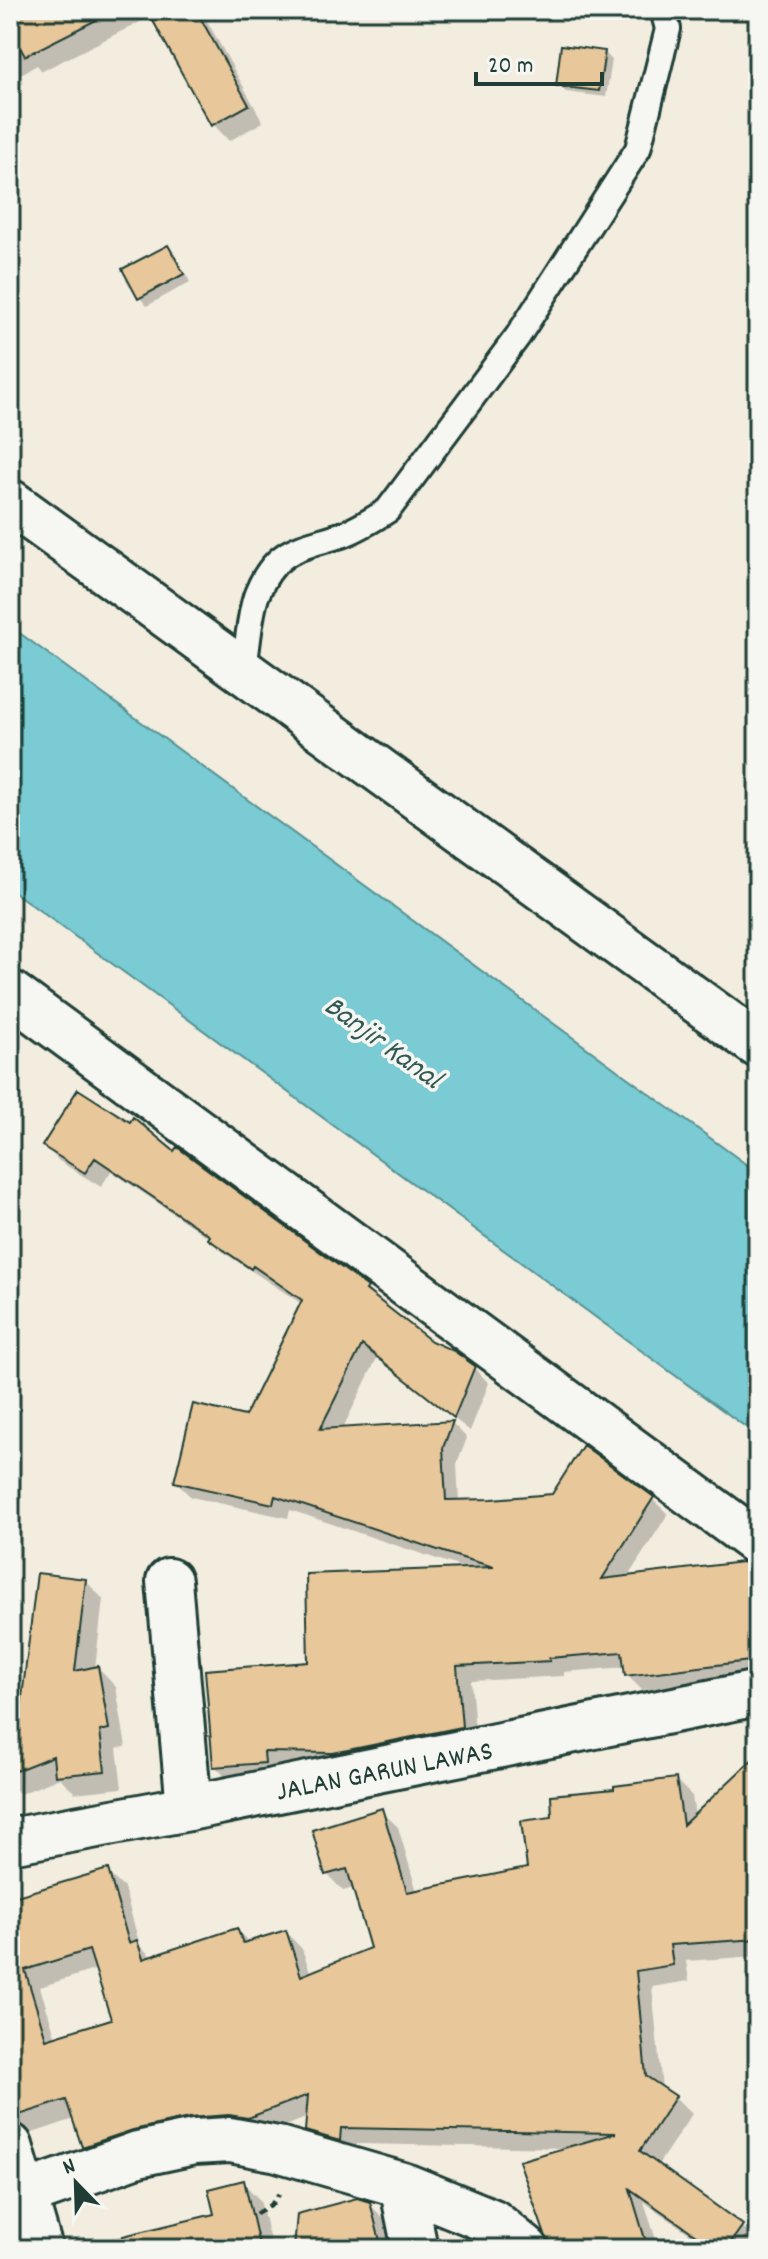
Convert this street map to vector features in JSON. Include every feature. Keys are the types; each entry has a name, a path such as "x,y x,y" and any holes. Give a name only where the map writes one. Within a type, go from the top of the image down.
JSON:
{"street":[{"path":"10,502 758,1045"},
{"path":"10,993 758,1543"},
{"path":"169,1581 189,1808"},
{"name":"JALAN GARUN LAWAS","path":"10,1841 758,1693"},
{"path":"18,2198 138,2154 194,2142 230,2140 278,2149 402,2185 493,2222 526,2249"},
{"path":"10,2146 18,2198 40,2249"},
{"path":"402,2185 415,2249"}],"lane":[{"path":"243,673 257,594 276,562 296,547 344,534 388,510 518,336 638,149 668,29 663,10"}],"water":[{"name":"Banjir Kanal","path":"10,626 758,1173 758,1436 10,889"}],"building":[{"path":"10,10 116,10 25,56 21,49 10,55"},
{"path":"147,10 196,10 249,105 211,126"},
{"path":"561,45 605,51 599,91 556,86"},
{"path":"168,245 184,274 138,299 122,269"},
{"path":"78,1089 130,1122 133,1117 174,1151 177,1147 368,1287 366,1290 431,1341 454,1351 475,1366 454,1418 362,1345 320,1429 453,1421 443,1448 446,1500 552,1494 583,1445 654,1497 602,1579 742,1562 753,1567 758,1615 758,1660 625,1676 622,1652 549,1658 550,1661 457,1666 462,1727 333,1753 264,1752 265,1763 213,1767 205,1670 308,1662 306,1574 494,1567 275,1496 273,1504 174,1482 193,1404 245,1416 302,1300 253,1266 251,1269 208,1239 210,1236 95,1158 85,1173 42,1146"},
{"path":"37,1573 86,1579 75,1671 98,1666 109,1729 100,1731 105,1771 55,1776 53,1756 13,1772"},
{"path":"758,1754 758,1939 670,1945 673,1965 636,1971 646,2076 676,2096 640,2151 743,2225 726,2249 716,2249 630,2189 648,2249 550,2249 519,2161 616,2133 341,2128 340,2141 305,2131 308,2095 248,2118 229,2115 189,2118 133,2130 82,2147 66,2100 10,2118 10,1898 108,1869 129,1943 137,1940 143,1959 237,1928 243,1943 286,1930 301,1976 370,1948 347,1869 325,1875 312,1830 382,1808 407,1892 527,1868 521,1821 552,1817 551,1795 614,1789 614,1786 676,1778 683,1825","holes":["89,1950 111,2019 46,2039 25,1970"]},
{"path":"244,2180 260,2249 124,2249 123,2236 214,2214 208,2189"},
{"path":"357,2198 370,2202 382,2249 294,2249 297,2214"}]}
